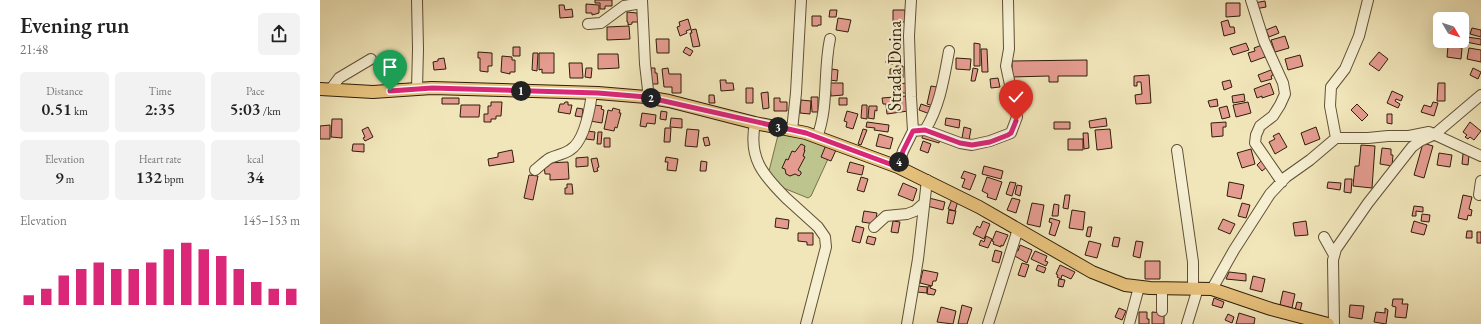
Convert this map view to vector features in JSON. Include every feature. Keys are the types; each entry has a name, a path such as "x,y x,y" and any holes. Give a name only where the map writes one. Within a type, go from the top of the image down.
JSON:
{"main road":[{"path":"325,90 373,92 432,88 592,93 646,97 669,101 817,137 898,167 927,180 1018,229 1092,272 1125,285 1139,287 1212,289 1271,309 1328,324"}],"street":[{"path":"417,0 417,89"},
{"path":"417,12 422,0"},
{"path":"792,130 796,93 800,0"},
{"name":"Strada Doina","path":"911,0 909,37 910,97 913,131"},
{"path":"898,167 903,151 913,131 925,130 960,143 972,145 990,142 1011,133 1017,117 1006,66 1008,49 1008,0"},
{"path":"1251,0 1264,41 1283,83 1285,94 1273,116 1260,126 1256,135 1256,143 1282,182"},
{"path":"1336,138 1330,106 1331,87 1345,69 1359,36 1368,0"},
{"path":"588,24 601,23 624,6 637,1 644,19 645,64 648,90 646,97"},
{"path":"817,137 821,128 824,108 825,80 830,39"},
{"path":"925,130 932,120 937,107 949,51"},
{"path":"325,90 339,78 371,59"},
{"path":"535,170 549,158 562,155 572,149 582,134 590,112 592,93"},
{"path":"1334,324 1333,283 1334,255 1336,249 1368,203 1412,147 1416,143 1435,134 1481,95"},
{"path":"755,123 753,140 754,149 756,158 765,176 818,228 825,237 826,247 806,324"},
{"path":"1212,289 1234,250 1270,194 1282,182 1336,138 1408,136 1429,132 1481,156"},
{"path":"1177,150 1193,262 1195,288 1187,324"},
{"path":"907,324 918,259 923,204 927,180"},
{"path":"1479,195 1481,181"},
{"path":"874,227 886,216 907,214 915,211 923,204"},
{"path":"988,324 1018,229"},
{"path":"1324,237 1334,255"},
{"path":"1129,324 1139,287"},
{"path":"1162,288 1162,311"}],"green space":[{"path":"778,135 805,137 826,146 828,159 811,196 808,198 776,185 768,175"}],"building":[{"path":"595,0 612,0 612,6 605,6 605,9 600,9 600,3 595,3"},
{"path":"1265,1 1266,7 1255,9 1254,3"},
{"path":"1226,3 1240,3 1240,16 1226,17"},
{"path":"586,4 599,5 599,13 592,15 592,13 586,13"},
{"path":"559,5 564,5 565,10 572,9 573,17 560,18"},
{"path":"830,10 837,10 836,17 829,17"},
{"path":"893,10 905,10 905,22 893,22"},
{"path":"627,12 637,13 638,22 632,22 632,24 628,25"},
{"path":"812,16 821,16 821,25 812,26"},
{"path":"838,18 851,20 848,32 836,30"},
{"path":"688,19 691,29 686,31 687,33 680,36 677,27 680,26 679,22"},
{"path":"1228,20 1230,27 1234,27 1235,33 1224,36 1221,22"},
{"path":"629,26 630,39 607,40 607,27"},
{"path":"1276,26 1279,33 1269,37 1266,30"},
{"path":"1472,28 1481,30 1481,37 1470,34"},
{"path":"696,29 700,46 693,47 690,33 692,33 691,30"},
{"path":"1285,36 1289,48 1275,52 1271,40"},
{"path":"1469,37 1481,39 1481,45 1469,43"},
{"path":"656,39 669,39 669,53 657,53"},
{"path":"974,43 980,44 980,66 974,66"},
{"path":"1246,43 1249,50 1233,55 1230,48"},
{"path":"1262,45 1265,57 1251,62 1248,53 1255,51 1254,48"},
{"path":"513,47 520,47 520,56 513,56"},
{"path":"686,47 693,51 690,56 683,52"},
{"path":"1448,48 1462,48 1461,59 1447,57"},
{"path":"1469,48 1481,50 1481,62 1467,59"},
{"path":"981,49 987,49 988,72 982,72"},
{"path":"478,52 492,53 492,66 488,66 488,72 480,71 480,58 478,58"},
{"path":"1379,52 1388,59 1379,71 1369,64"},
{"path":"533,53 538,53 537,71 532,70"},
{"path":"539,53 554,53 554,73 542,73 542,69 539,70"},
{"path":"598,54 618,54 619,68 598,69"},
{"path":"1300,55 1303,66 1288,70 1285,59"},
{"path":"502,56 512,57 512,60 515,60 515,72 510,72 510,74 501,72"},
{"path":"887,57 894,58 893,64 886,63"},
{"path":"444,58 446,69 434,70 433,62"},
{"path":"956,58 971,59 970,70 956,69"},
{"path":"1087,60 1087,76 1058,76 1058,82 1049,82 1049,76 1012,77 1012,61"},
{"path":"569,63 582,63 583,78 570,78"},
{"path":"896,66 903,66 903,78 890,78 890,69 896,69"},
{"path":"586,68 592,68 591,78 585,77"},
{"path":"651,68 655,68 658,84 652,84"},
{"path":"668,68 669,74 681,74 681,93 672,93 672,87 664,87 662,69"},
{"path":"973,68 978,69 975,81 971,81"},
{"path":"1473,68 1481,72 1478,79 1470,75"},
{"path":"832,69 838,70 837,81 830,80"},
{"path":"1271,70 1273,75 1271,76 1272,79 1261,82 1258,75"},
{"path":"1149,75 1151,103 1136,104 1135,95 1142,94 1141,82 1137,82 1137,86 1134,86 1134,76"},
{"path":"998,78 1000,87 991,88 990,79"},
{"path":"720,80 726,80 726,83 733,83 734,90 721,91"},
{"path":"1230,80 1232,87 1224,90 1222,82"},
{"path":"830,83 843,83 843,95 831,96"},
{"path":"906,83 907,93 900,93 900,84"},
{"path":"1270,83 1274,94 1257,98 1254,89"},
{"path":"1438,83 1445,83 1445,101 1437,101"},
{"path":"931,86 937,87 933,106 927,104"},
{"path":"746,88 753,88 753,103 746,103"},
{"path":"1392,91 1403,96 1401,101 1396,99 1395,101 1400,104 1398,108 1387,103"},
{"path":"768,92 769,108 763,109 761,93"},
{"path":"1244,94 1245,101 1233,103 1232,96"},
{"path":"709,95 714,95 715,103 709,103"},
{"path":"906,96 908,111 887,114 886,104 883,104 882,98"},
{"path":"811,97 818,97 818,112 812,112"},
{"path":"442,98 459,98 459,104 442,104"},
{"path":"774,98 780,98 780,102 787,102 787,111 774,111"},
{"path":"839,98 847,98 847,105 839,105"},
{"path":"1217,99 1218,106 1210,107 1208,101"},
{"path":"801,100 811,101 810,114 800,113"},
{"path":"491,102 502,102 501,116 496,116 496,119 491,119 491,122 484,122 484,114 488,114 488,106 491,106"},
{"path":"565,102 568,102 568,105 572,105 570,114 558,112 560,104 564,104"},
{"path":"1248,102 1251,113 1236,117 1233,105"},
{"path":"1433,102 1438,103 1434,116 1421,112 1424,105 1431,107"},
{"path":"921,104 933,108 930,114 919,110"},
{"path":"1357,104 1368,115 1362,121 1351,110"},
{"path":"461,105 480,105 479,117 460,117"},
{"path":"594,105 602,106 601,109 604,110 602,123 590,121"},
{"path":"862,105 867,105 867,119 861,118"},
{"path":"869,106 877,106 874,119 868,118"},
{"path":"1227,106 1230,117 1222,119 1219,108"},
{"path":"577,108 583,109 582,117 575,116"},
{"path":"613,108 620,110 619,113 621,113 617,128 615,127 614,131 604,129 608,110 612,111"},
{"path":"661,111 667,112 666,120 660,119"},
{"path":"847,111 858,114 853,129 846,127 847,122 844,121"},
{"path":"642,113 656,115 655,124 647,123 646,127 640,126"},
{"path":"1387,114 1392,114 1392,124 1387,123"},
{"path":"671,118 682,119 682,128 670,127"},
{"path":"946,118 960,120 959,128 945,125"},
{"path":"1106,118 1107,126 1090,128 1089,121"},
{"path":"332,119 342,119 342,138 331,137"},
{"path":"867,122 889,125 888,132 866,127"},
{"path":"1054,122 1070,122 1070,129 1054,129"},
{"path":"1226,122 1226,127 1223,127 1223,136 1212,137 1211,123"},
{"path":"1470,122 1481,131 1474,140 1470,137 1468,139 1465,137 1467,135 1463,132"},
{"path":"330,125 330,139 320,139 320,126"},
{"path":"368,127 373,137 365,141 362,130"},
{"path":"964,127 971,129 969,140 962,138"},
{"path":"1316,127 1320,139 1305,145 1301,133"},
{"path":"665,128 671,128 670,142 664,142"},
{"path":"687,129 699,130 697,147 685,146"},
{"path":"863,129 867,130 861,145 858,144"},
{"path":"1110,129 1112,148 1097,150 1095,130"},
{"path":"587,131 595,132 594,140 586,139"},
{"path":"598,132 602,132 601,144 597,144"},
{"path":"923,133 940,138 939,143 922,138"},
{"path":"1083,133 1088,133 1089,148 1084,149"},
{"path":"1279,133 1287,147 1275,154 1269,142 1275,139 1273,136"},
{"path":"879,134 893,138 890,149 876,146"},
{"path":"708,137 710,145 705,146 703,138"},
{"path":"604,138 610,138 610,147 604,147"},
{"path":"1068,139 1083,139 1083,150 1068,150"},
{"path":"923,141 931,144 928,153 920,150"},
{"path":"1423,143 1433,146 1424,178 1414,175"},
{"path":"353,144 364,144 364,152 352,151"},
{"path":"801,144 805,146 803,156 805,157 798,170 801,174 799,176 795,174 790,176 786,174 785,169 782,168 792,151 795,152"},
{"path":"826,145 836,150 831,161 821,157"},
{"path":"1361,145 1375,146 1372,188 1353,186 1355,166 1359,166"},
{"path":"1382,148 1391,149 1391,155 1393,155 1392,166 1380,164"},
{"path":"1251,149 1255,164 1242,168 1237,153"},
{"path":"512,150 514,162 489,166 488,159 498,157 498,153"},
{"path":"1439,153 1452,155 1450,167 1437,165"},
{"path":"1463,154 1469,155 1468,165 1462,164"},
{"path":"588,157 588,166 576,167 576,158"},
{"path":"666,157 678,159 676,171 667,170 668,162 665,162"},
{"path":"597,158 599,167 597,168 598,171 594,172 591,159"},
{"path":"1262,160 1267,167 1262,171 1257,165"},
{"path":"701,161 707,162 706,171 700,171"},
{"path":"568,162 569,179 550,180 550,174 545,174 544,165 547,163"},
{"path":"850,162 864,166 862,175 847,172"},
{"path":"984,166 1003,171 1001,179 982,174"},
{"path":"964,171 976,175 970,190 962,187 965,179 961,178"},
{"path":"529,175 538,176 533,200 524,198"},
{"path":"861,177 868,179 864,192 857,190"},
{"path":"987,177 1002,182 996,200 987,197 988,194 982,191"},
{"path":"1345,179 1352,179 1351,193 1344,192"},
{"path":"1010,182 1016,183 1012,196 1006,194"},
{"path":"1229,182 1244,185 1241,199 1227,196"},
{"path":"1328,182 1341,183 1340,190 1327,188"},
{"path":"903,183 917,189 913,201 898,195"},
{"path":"567,184 572,184 573,194 565,194"},
{"path":"1017,185 1022,186 1020,196 1015,194"},
{"path":"1065,195 1070,195 1068,209 1063,208"},
{"path":"1463,195 1472,197 1469,209 1472,210 1471,216 1468,215 1467,220 1458,218"},
{"path":"929,198 945,202 943,210 927,206"},
{"path":"1012,198 1020,200 1016,213 1007,210"},
{"path":"952,199 958,201 955,211 948,209"},
{"path":"1032,203 1044,205 1040,227 1027,224"},
{"path":"1242,203 1250,205 1246,218 1238,216"},
{"path":"1054,204 1059,205 1058,216 1052,216"},
{"path":"1414,206 1423,207 1423,212 1416,211 1416,216 1412,216"},
{"path":"949,210 956,211 953,224 947,223"},
{"path":"1072,210 1085,212 1083,230 1069,228"},
{"path":"864,211 877,213 875,224 862,222"},
{"path":"1422,214 1430,215 1429,222 1421,221"},
{"path":"776,218 789,220 788,229 775,227"},
{"path":"1050,218 1060,221 1055,236 1049,234 1052,223 1049,222"},
{"path":"1223,219 1235,224 1230,234 1218,229"},
{"path":"893,221 900,222 898,233 891,232"},
{"path":"983,221 990,224 984,239 973,234 977,226 980,228"},
{"path":"1306,221 1308,235 1295,236 1293,223"},
{"path":"1414,221 1427,225 1424,235 1411,232"},
{"path":"856,226 864,228 860,243 852,241"},
{"path":"1088,227 1092,227 1090,237 1086,236"},
{"path":"996,231 1008,235 1003,246 1001,245 1001,247 993,244 994,242 992,241"},
{"path":"1467,231 1472,231 1472,238 1466,238"},
{"path":"1477,232 1481,232 1481,243 1477,243"},
{"path":"798,233 813,233 813,245 807,245 807,242 798,241"},
{"path":"868,236 876,238 874,245 866,243"},
{"path":"986,236 992,239 988,248 979,245 981,240 984,242"},
{"path":"1114,237 1120,238 1118,247 1112,246"},
{"path":"1089,241 1101,244 1097,258 1085,255"},
{"path":"1136,241 1143,242 1140,258 1133,256"},
{"path":"1020,245 1032,250 1027,263 1013,255 1015,250 1018,251"},
{"path":"995,250 1002,252 999,263 992,261"},
{"path":"1035,251 1047,256 1045,261 1048,262 1046,266 1031,259"},
{"path":"1145,261 1160,261 1160,279 1145,279"},
{"path":"1022,263 1029,265 1025,277 1018,275"},
{"path":"1038,265 1046,268 1044,273 1036,270"},
{"path":"1060,265 1075,272 1071,279 1062,275 1061,279 1057,277 1058,275 1056,274"},
{"path":"923,270 938,273 936,281 933,281 932,286 920,283"},
{"path":"1229,272 1246,274 1246,281 1226,279"},
{"path":"1253,276 1265,279 1262,292 1250,289"},
{"path":"1059,279 1065,280 1063,287 1058,286"},
{"path":"918,286 927,287 927,293 917,292"},
{"path":"928,286 931,286 930,288 936,290 934,295 927,294"},
{"path":"1283,291 1295,294 1292,308 1280,305"},
{"path":"1214,298 1224,302 1222,308 1212,305"},
{"path":"1393,299 1403,299 1402,304 1408,304 1406,318 1395,317 1396,307 1392,306"},
{"path":"1297,302 1302,303 1300,311 1295,310"},
{"path":"962,305 972,308 967,324 958,324"},
{"path":"1350,305 1364,306 1362,319 1349,317"},
{"path":"941,307 956,311 953,324 937,322"},
{"path":"1119,308 1126,311 1122,320 1115,317"},
{"path":"1385,308 1388,310 1386,324 1374,322 1376,312 1385,313"},
{"path":"1139,312 1147,312 1149,324 1139,324"},
{"path":"1152,312 1164,313 1164,324 1152,324"},
{"path":"1239,313 1255,318 1254,324 1236,324"},
{"path":"1228,314 1234,317 1232,323 1225,320"}],"route":[{"path":"390,91 432,88 598,93 646,97 669,101 755,123 806,133 898,167 903,151 913,131 925,130 960,143 972,145 990,142 1008,135 1011,133 1016,121"}]}
